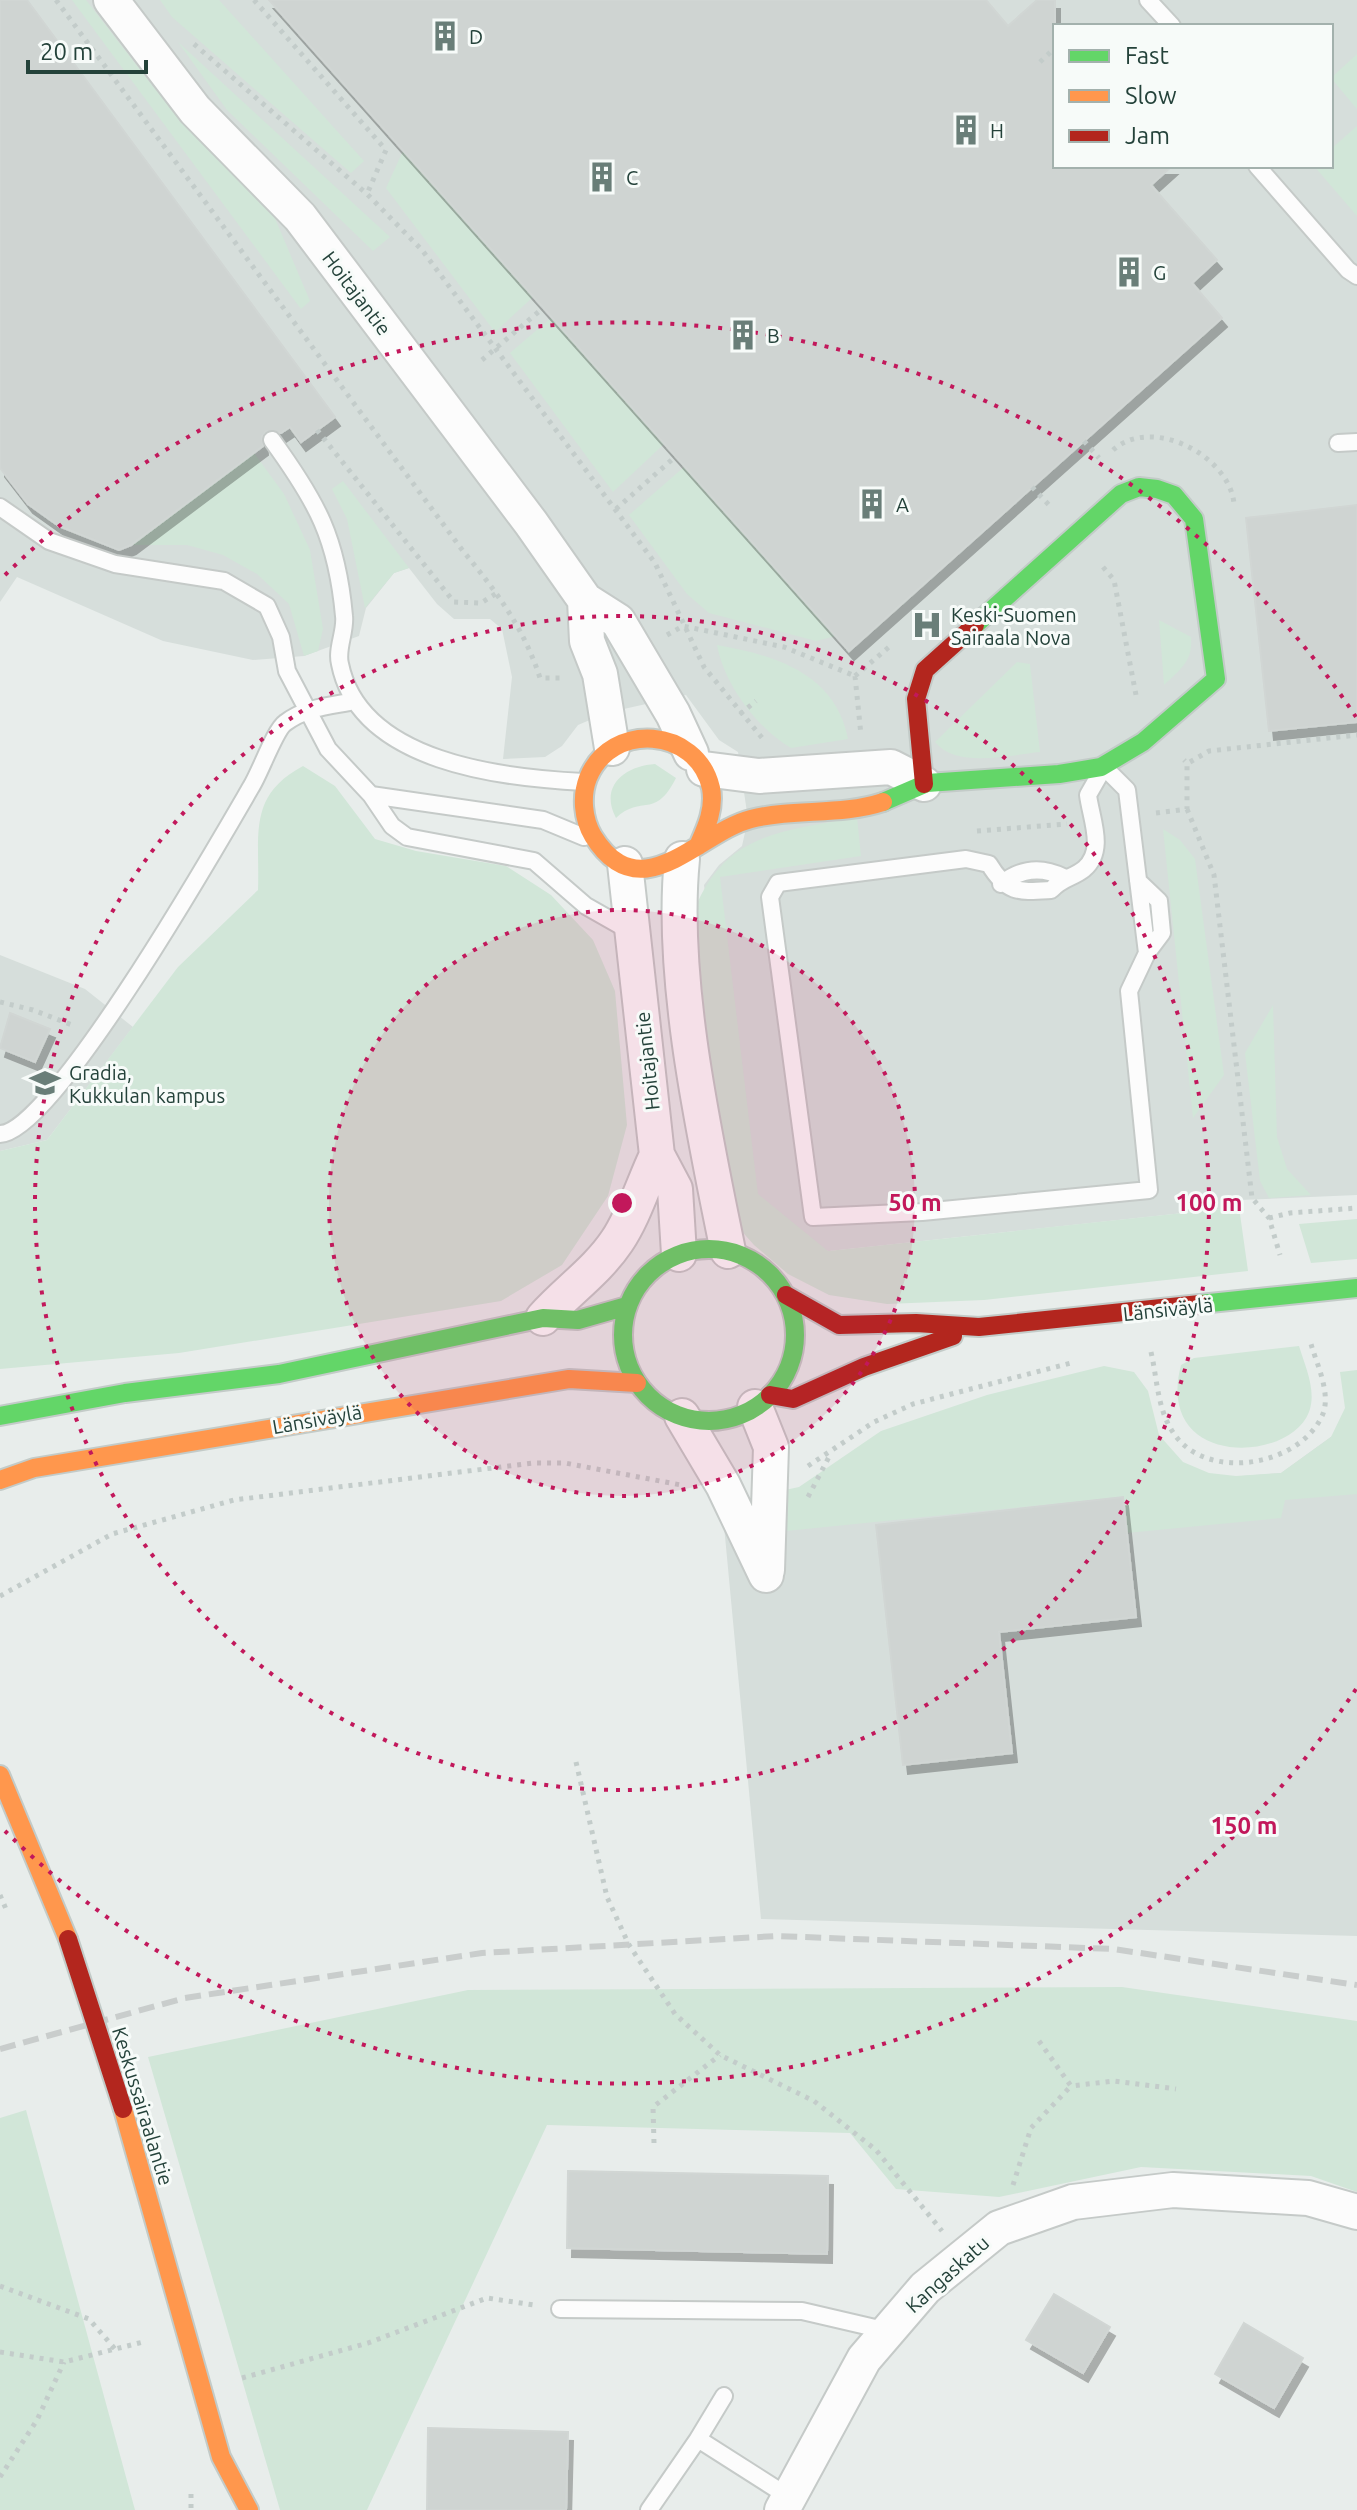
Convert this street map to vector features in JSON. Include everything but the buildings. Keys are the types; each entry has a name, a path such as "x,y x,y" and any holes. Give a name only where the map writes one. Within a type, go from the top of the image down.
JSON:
{"main road":[{"path":"690,852 709,829 714,808 712,787 697,761 673,742 653,737 631,739 612,748 596,763 586,782 582,803 586,825 595,841 625,864 644,868 663,867 690,852 748,819 872,805 893,800 924,784 1104,767 1158,731 1216,679 1194,519 1174,495 1139,487 1121,494 925,670 916,699 924,784"},
{"path":"703,1249 728,1251 762,1267 786,1295 795,1329 794,1347 782,1380 763,1401 719,1420 682,1416 664,1408 637,1383 624,1344 627,1306 648,1274 679,1254 703,1249"},
{"name":"Länsiväylä","path":"786,1295 839,1325 916,1323 979,1327 1357,1288"},
{"path":"0,1416 125,1393 279,1374 543,1318 578,1320 627,1306"},
{"name":"Länsiväylä","path":"763,1401 793,1399 864,1367 979,1327"},
{"name":"Länsiväylä","path":"0,1480 50,1465 569,1379 637,1383"},
{"path":"63,1387 125,1393"},
{"name":"Keskussairaalantie","path":"0,1775 68,1939 123,2109 221,2457 249,2510"},
{"name":"Keskussairaalantie","path":"217,2497 221,2457"}],"street":[{"name":"Hoitajantie","path":"111,0 195,110 300,217 531,523 585,600 618,621 697,761"},
{"path":"585,600 587,641 600,674 612,748"},
{"path":"697,761 759,776 891,767 924,784"},
{"path":"690,852 677,904 688,1022 728,1251"},
{"name":"Hoitajantie","path":"625,864 657,1155 675,1189 679,1254"},
{"path":"543,1318 566,1292 601,1262 619,1239 657,1155"},
{"path":"682,1416 723,1485 766,1575 771,1447 763,1401"},
{"name":"Kangaskatu","path":"786,2503 864,2359 925,2288 999,2228 1073,2202 1173,2190 1308,2198 1357,2212"}],"lane":[{"path":"1148,0 1170,24"},
{"path":"1259,168 1348,270 1357,276"},
{"path":"272,440 313,495 334,549 345,619 339,662 355,701 388,733 448,764 524,779 586,782"},
{"path":"1338,443 1357,442"},
{"path":"0,507 49,541 115,564 196,574 224,581 267,606 281,637 287,671 328,749 371,795 392,826 407,837 534,861 586,906 633,932"},
{"path":"0,1134 7,1134 39,1110 95,1035 151,953 214,850 266,761 282,724 308,710 355,701"},
{"path":"1104,767 1127,790 1132,816 1147,953 1129,991 1149,1190 922,1212 813,1217 770,897 778,883 966,859 989,864 1001,884 1017,871 1048,869 1063,877 1082,871 1095,855 1097,838 1088,795 1104,767"},
{"path":"371,795 543,820 595,841"},
{"path":"560,2309 802,2311 888,2331"},
{"path":"649,2510 724,2396"},
{"path":"698,2439 786,2503"}],"path":[{"path":"56,0 497,593 528,642 540,678 583,679 600,674"},
{"path":"254,0 386,150 367,194"},
{"path":"182,34 367,194 422,250 655,563 704,667 769,747"},
{"path":"1040,62 1053,50"},
{"path":"482,360 543,308"},
{"path":"317,430 454,602 481,603 497,593"},
{"path":"1084,441 1101,460"},
{"path":"616,509 676,456"},
{"path":"1032,487 1114,580 1139,708 1187,763 1187,809 1214,875 1252,1198 1269,1218 1284,1267"},
{"path":"637,652 683,626 784,647 855,676"},
{"path":"740,714 756,701"},
{"path":"1187,763 1209,751 1357,735"},
{"path":"1132,816 1187,809"},
{"path":"968,831 1091,821"},
{"path":"0,1002 33,1010 75,1027"},
{"path":"1269,1218 1290,1213 1357,1208"},
{"path":"1151,1351 1160,1407 1178,1439 1198,1456 1217,1462 1247,1462 1276,1456 1303,1441 1323,1415 1325,1391 1311,1344"},
{"path":"576,1762 607,1897 629,1945 675,2014 720,2055 814,2101 876,2150 962,2256"},
{"path":"1039,2041 1071,2086"},
{"path":"654,2143 653,2107 720,2055"},
{"path":"999,2228 1031,2128 1071,2086 1114,2081 1176,2089"},
{"path":"0,2286 89,2319 115,2349"},
{"path":"202,2390 368,2343 487,2298 560,2309"},
{"path":"0,2352 64,2362 143,2342"},
{"path":"0,2477 37,2420 64,2362"}],"shaded area":[{"name":"Keski-Suomen Sairaala Nova","path":"0,0 1357,0 1357,1195 1240,1200 1239,1207 829,1251 754,1245 704,885 719,865 742,846 748,819 738,752 719,740 686,695 606,713 578,725 562,746 545,757 503,759 512,677 502,629 490,619 454,619 437,604 409,568 394,573 366,608 359,636 304,656 253,660 163,641 17,577 0,602"},
{"name":"Gradia, Kukkulan kampus","path":"0,955 85,989 133,1027 47,1140 0,1151"},
{"path":"1357,1418 1357,1936 761,1919 723,1515 1281,1473"}],"green space":[{"path":"72,0 86,0 155,89 256,191 274,216 310,301 301,309"},
{"path":"160,0 219,0 364,161 351,173 172,17"},
{"path":"178,42 390,237 373,251 227,110"},
{"path":"1357,54 1357,109 1333,80 1333,76"},
{"path":"1357,126 1357,216 1316,168 1333,168 1333,147"},
{"path":"403,151 533,297 495,332 386,188"},
{"path":"552,317 664,444 613,492 510,353"},
{"path":"254,453 284,494 310,550 323,629 318,651 304,656 289,604 257,574 223,555 187,545 131,545"},
{"path":"684,467 836,636 816,641 709,613 687,594 629,515"},
{"path":"343,481 409,568 394,573 365,608 347,519 332,489"},
{"path":"1159,620 1191,637 1188,659 1164,685"},
{"path":"717,645 781,662 817,683 831,698 848,739 791,748 778,739 744,704 727,675"},
{"path":"1017,662 1030,664 1040,752 970,758 945,750 935,742"},
{"path":"655,764 676,778 668,791 655,803 625,811 616,818 611,796 618,780 634,769"},
{"path":"303,766 335,786 375,839 416,851 506,866 551,895 593,940 615,991 627,1125 608,1196 562,1265 501,1301 179,1353 0,1369 0,1151 47,1140 178,967 258,890 258,835 265,804 285,778"},
{"path":"857,817 861,856 720,877 758,1194 828,1251 1239,1207 1248,1271 984,1300 887,1304 829,1295 788,1274 738,1227 723,1187 694,911 707,885 722,865 739,850 781,833"},
{"path":"1163,829 1180,840 1195,859 1224,1075 1193,1118"},
{"path":"1273,1005 1277,1137 1287,1169 1311,1195 1269,1198 1260,1181 1245,1053"},
{"path":"1357,1219 1357,1259 1311,1263 1299,1224"},
{"path":"1299,1346 1312,1396 1309,1412 1297,1429 1277,1441 1253,1447 1227,1447 1204,1439 1187,1423 1178,1399 1181,1365 1194,1358"},
{"path":"1104,1366 1134,1372 1148,1391 1159,1435 1183,1462 1209,1473 1236,1476 1281,1473 1331,1437 1345,1408 1340,1372 1357,1370 1357,1494 1285,1500 1281,1518 1127,1533 1122,1497 786,1531 785,1490 799,1487 881,1431 987,1395"},
{"path":"1122,1987 1357,2021 1357,2192 1311,2176 1141,2167 999,2197 896,2189 850,2133 547,2125 367,2510 280,2510 148,2057 468,1990"},
{"path":"26,2110 135,2510 0,2510 0,2118"}],"railway":[{"path":"0,2049 185,1998 482,1953 777,1936 1113,1949 1357,1985"}],"traffic: fast":[{"path":"883,802 927,783 1059,774 1101,767 1143,742 1216,679 1194,519 1174,495 1157,489 1139,487 1121,494 975,625"},
{"path":"709,1249 742,1256 770,1274 788,1302 795,1335 788,1368 770,1396 742,1414 709,1421 676,1414 648,1396 630,1368 623,1335 630,1302 648,1274 676,1256 709,1249"},
{"path":"1200,1304 1357,1288"},
{"path":"0,1416 125,1393 279,1374 543,1318 578,1320 627,1306"}],"traffic: slow":[{"path":"698,846 701,839 704,832 709,818 712,796 703,768 689,753 672,743 653,739 633,740 615,747 599,760 586,785 584,800 587,822 593,836 611,858 631,868 650,868 670,861 751,819 851,809 883,802"},
{"path":"0,1480 34,1468 569,1379 637,1383"},
{"path":"0,1775 68,1939"},
{"path":"123,2109 221,2457 249,2510"}],"traffic: jam":[{"path":"924,784 916,699 925,670 975,625"},
{"path":"786,1295 839,1325 916,1323 979,1327 1200,1304"},
{"path":"770,1395 793,1399 864,1367 953,1336"},
{"path":"68,1939 123,2109"}],"place":[{"name":"D","path":"445,36"},
{"name":"H","path":"966,130"},
{"name":"C","path":"602,177"},
{"name":"G","path":"1129,272"},
{"name":"B","path":"743,335"},
{"name":"A","path":"872,504"},
{"name":"Keski-Suomen Sairaala Nova","path":"927,625"},
{"name":"Gradia, Kukkulan kampus","path":"45,1083"}]}
